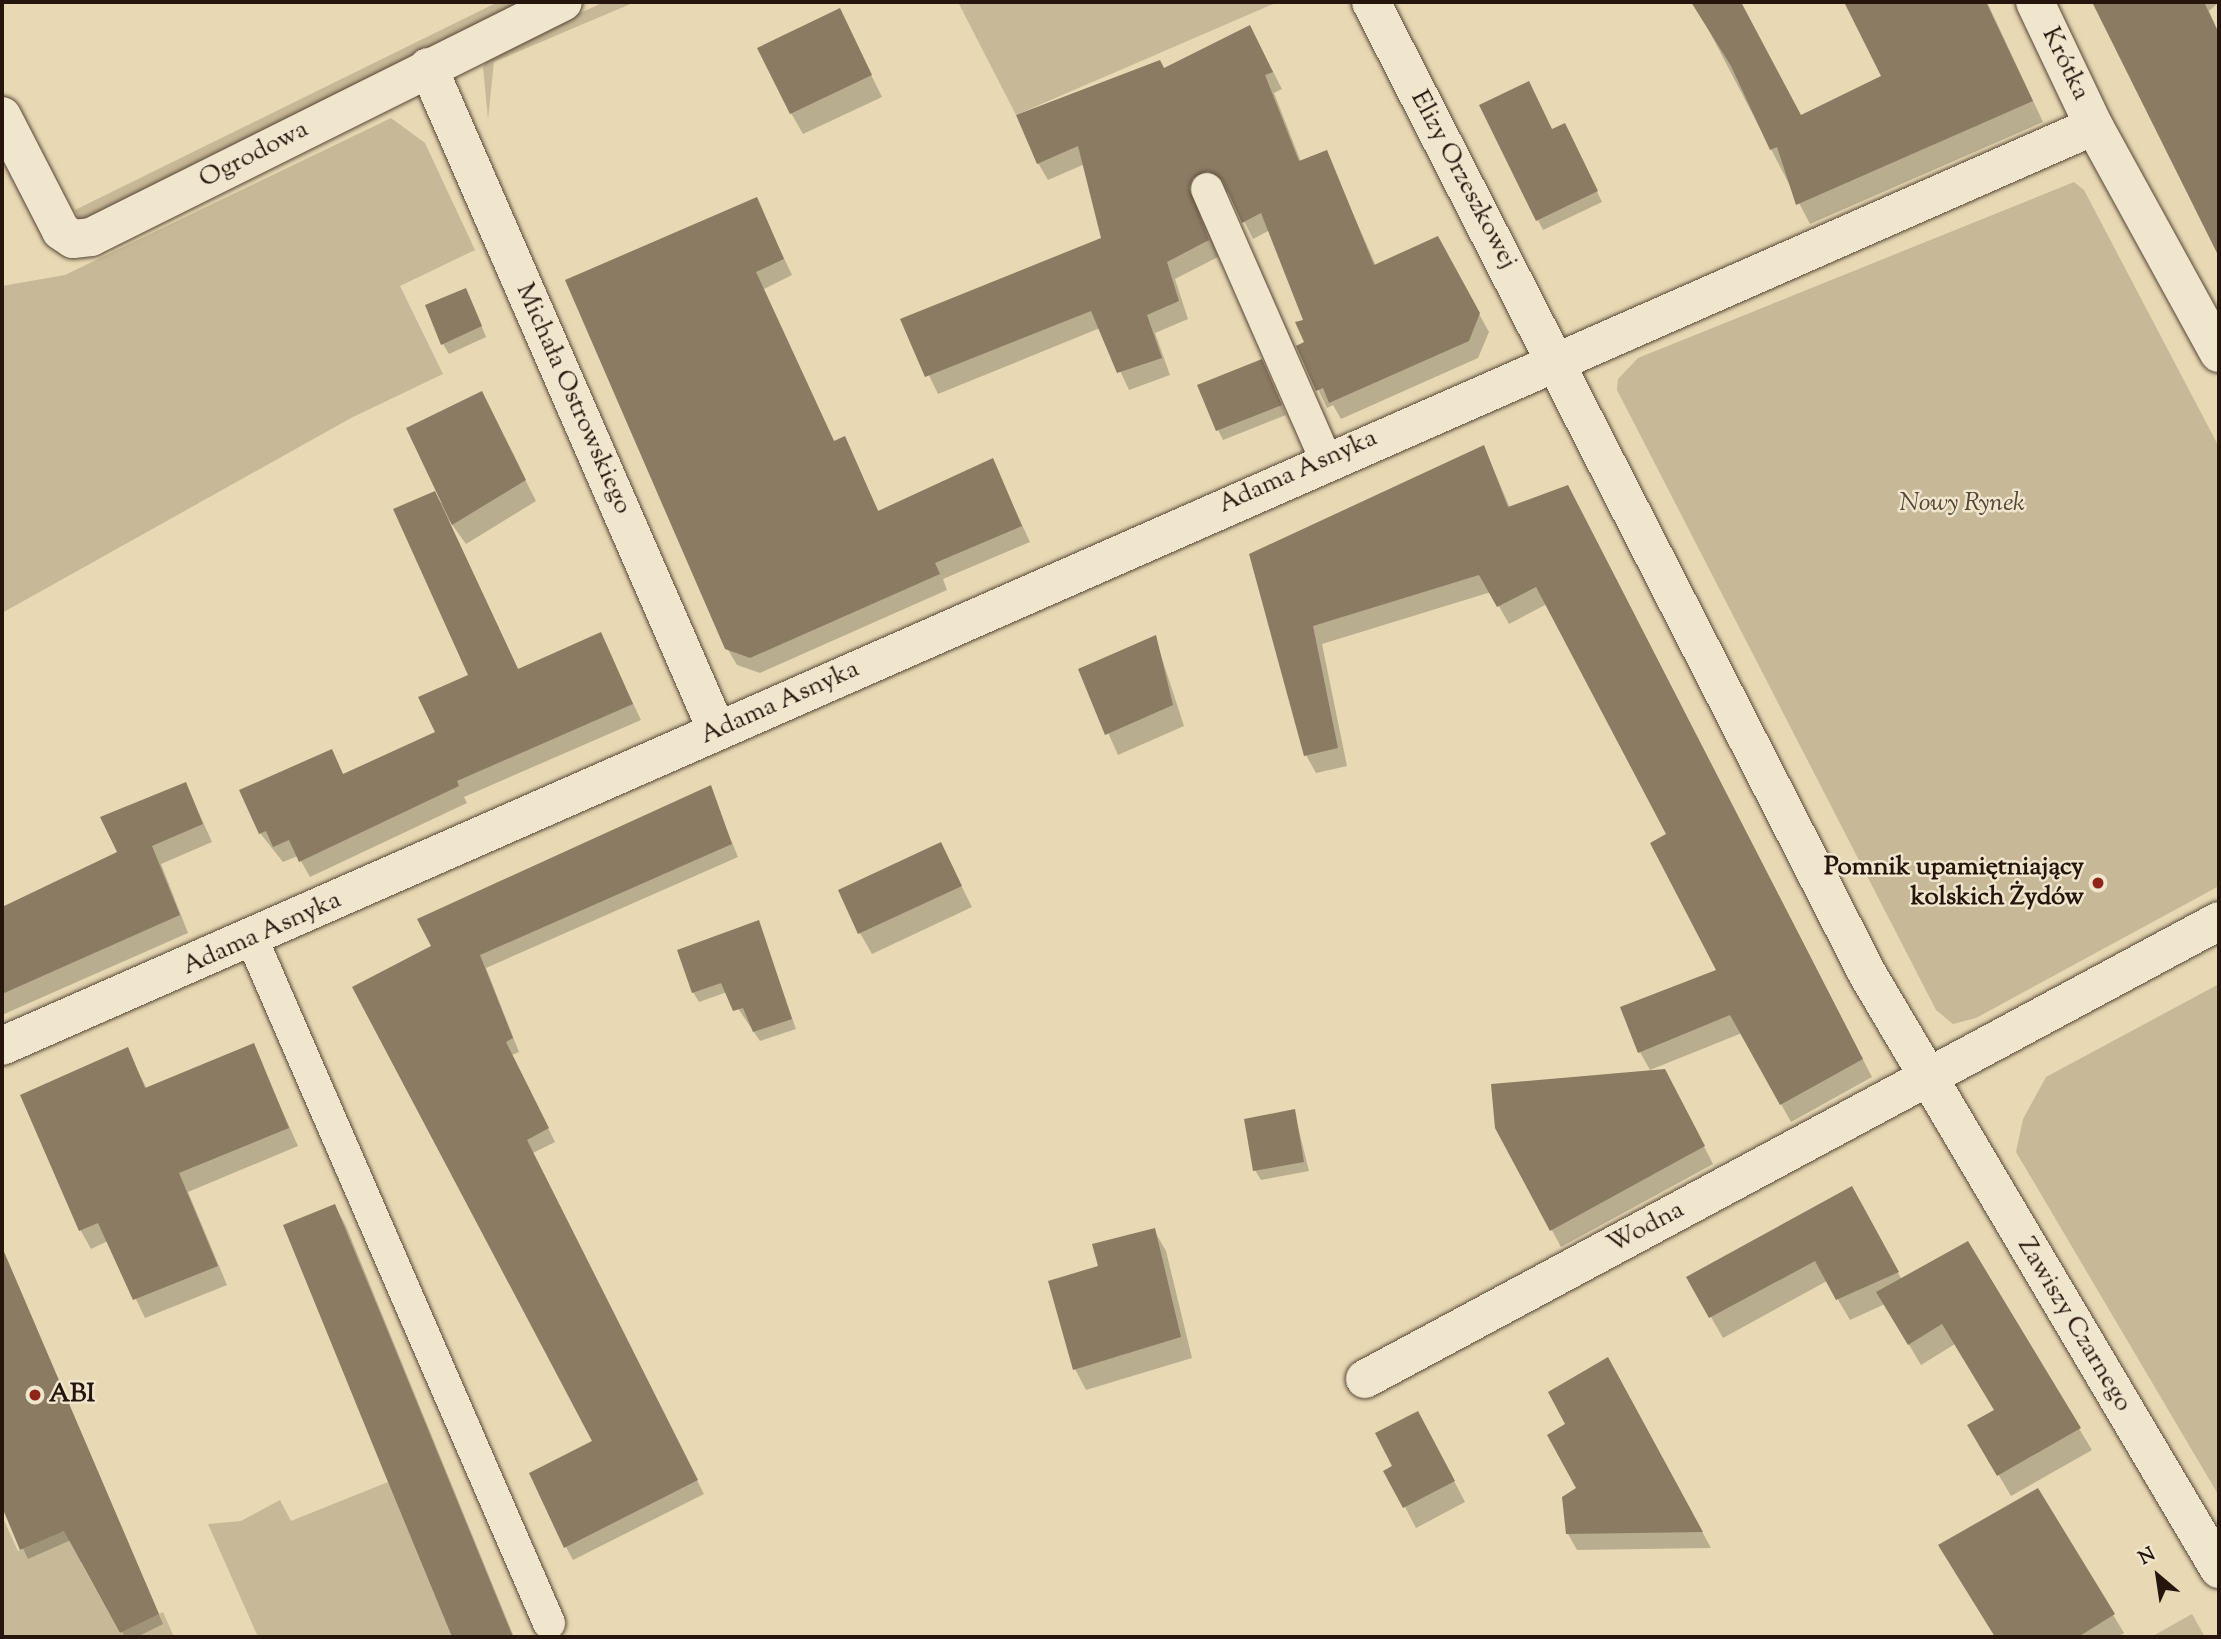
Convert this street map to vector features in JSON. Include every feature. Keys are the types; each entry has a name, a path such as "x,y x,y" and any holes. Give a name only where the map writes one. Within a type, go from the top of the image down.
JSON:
{"street":[{"name":"Ogrodowa","path":"2,116 50,215 66,236 83,239 563,2"},
{"name":"Elizy Orzeszkowej","path":"1371,2 1557,358"},
{"name":"Krótka","path":"2035,2 2094,126"},
{"name":"Michała Ostrowskiego","path":"428,67 717,730"},
{"path":"2219,353 2094,126 1557,358 1868,975 1928,1080 2219,921"},
{"name":"Adama Asnyka","path":"2,1046 252,939 1557,358"},
{"name":"Wodna","path":"1365,1379 1928,1080"},
{"name":"Zawiszy Czarnego","path":"1928,1080 2219,1569"}],"lane":[{"path":"1207,189 1326,460"},
{"path":"252,939 549,1623"}],"green space":[{"path":"498,2 526,2 81,222 75,210"},
{"path":"604,2 635,2 494,62 488,119 483,67 491,54"},
{"path":"958,2 1278,2 1016,115"},
{"path":"391,118 425,143 475,250 400,286 443,374 351,418 2,613 2,286 65,275"},
{"name":"Nowy Rynek","path":"2074,182 2084,190 2219,447 2219,886 1976,1018 1953,1024 1936,1010 1617,390 1618,379 1638,358"},
{"path":"2219,984 2219,1496 2016,1152 2023,1119 2046,1077"},
{"path":"388,1482 452,1637 258,1637 208,1524 241,1521 280,1500 291,1521"},
{"path":"2,1516 18,1551 86,1521 103,1552 81,1563 120,1633 163,1612 174,1637 2,1637"},
{"path":"2192,1614 2205,1637 2151,1637"}],"building":[{"path":"1691,2 1741,2 1801,115 1881,76 1844,2 1986,2 2033,101 1796,205 1777,147 1770,150 1731,66"},
{"path":"2092,2 2204,2 2219,34 2219,257"},
{"path":"840,8 872,75 790,114 757,48"},
{"path":"1250,25 1273,72 1265,75 1299,161 1327,150 1374,265 1438,236 1480,313 1469,341 1329,403 1323,388 1316,391 1296,346 1304,342 1295,322 1303,320 1261,213 1242,223 1223,181 1208,171 1193,178 1189,188 1209,240 1167,262 1179,301 1147,315 1162,358 1117,373 1091,311 925,377 900,319 1101,238 1078,146 1037,164 1016,115 1160,60 1164,68"},
{"path":"1529,81 1552,129 1565,123 1598,191 1536,221 1479,105"},
{"path":"757,197 784,259 756,272 834,441 845,436 878,511 993,458 1022,526 935,563 940,574 750,658 725,649 565,280"},
{"path":"466,288 482,326 441,345 425,305"},
{"path":"1262,359 1282,405 1216,431 1197,385"},
{"path":"482,391 526,480 452,525 406,428"},
{"path":"1484,445 1508,507 1568,485 1863,1059 1780,1105 1730,1015 1638,1053 1620,1007 1716,970 1650,843 1666,834 1536,587 1497,607 1479,575 1313,626 1338,748 1304,756 1249,554"},
{"path":"435,491 518,669 601,632 633,704 457,781 459,786 299,862 289,840 273,847 266,831 259,834 239,790 332,749 343,774 435,732 418,697 468,675 393,509"},
{"path":"1156,635 1173,705 1105,735 1078,669"},
{"path":"186,782 203,824 152,846 180,915 2,994 2,907 117,852 100,817"},
{"path":"711,785 732,844 480,955 513,1038 506,1042 549,1128 527,1140 698,1480 564,1548 529,1473 592,1441 352,987 431,946 417,919"},
{"path":"941,842 962,886 858,934 838,890"},
{"path":"759,920 792,1019 753,1032 743,1008 733,1011 721,983 692,993 677,950"},
{"path":"254,1043 289,1128 179,1173 218,1266 133,1300 98,1223 79,1231 20,1095 128,1047 145,1088"},
{"path":"1665,1069 1705,1146 1550,1231 1495,1128 1491,1084"},
{"path":"1295,1109 1304,1162 1253,1171 1244,1119"},
{"path":"1852,1186 1899,1272 1836,1300 1815,1261 1709,1318 1686,1277"},
{"path":"335,1204 513,1637 452,1637 388,1482 283,1225"},
{"path":"1155,1228 1181,1337 1073,1370 1048,1281 1098,1266 1092,1244"},
{"path":"1968,1241 2081,1428 1997,1476 1967,1425 1994,1410 1942,1324 1908,1345 1876,1292"},
{"name":"ABI","path":"2,1247 159,1614 120,1633 64,1531 20,1550 2,1507"},
{"path":"1608,1357 1703,1532 1566,1534 1562,1497 1576,1488 1547,1435 1565,1424 1548,1392"},
{"path":"1418,1411 1455,1481 1403,1508 1383,1471 1392,1466 1375,1433"},
{"path":"2038,1488 2115,1614 2078,1637 1995,1637 1938,1545"}],"place":[{"name":"Pomnik upamiętniający kolskich Żydów","path":"2098,883"},
{"name":"ABI","path":"35,1395"}]}
